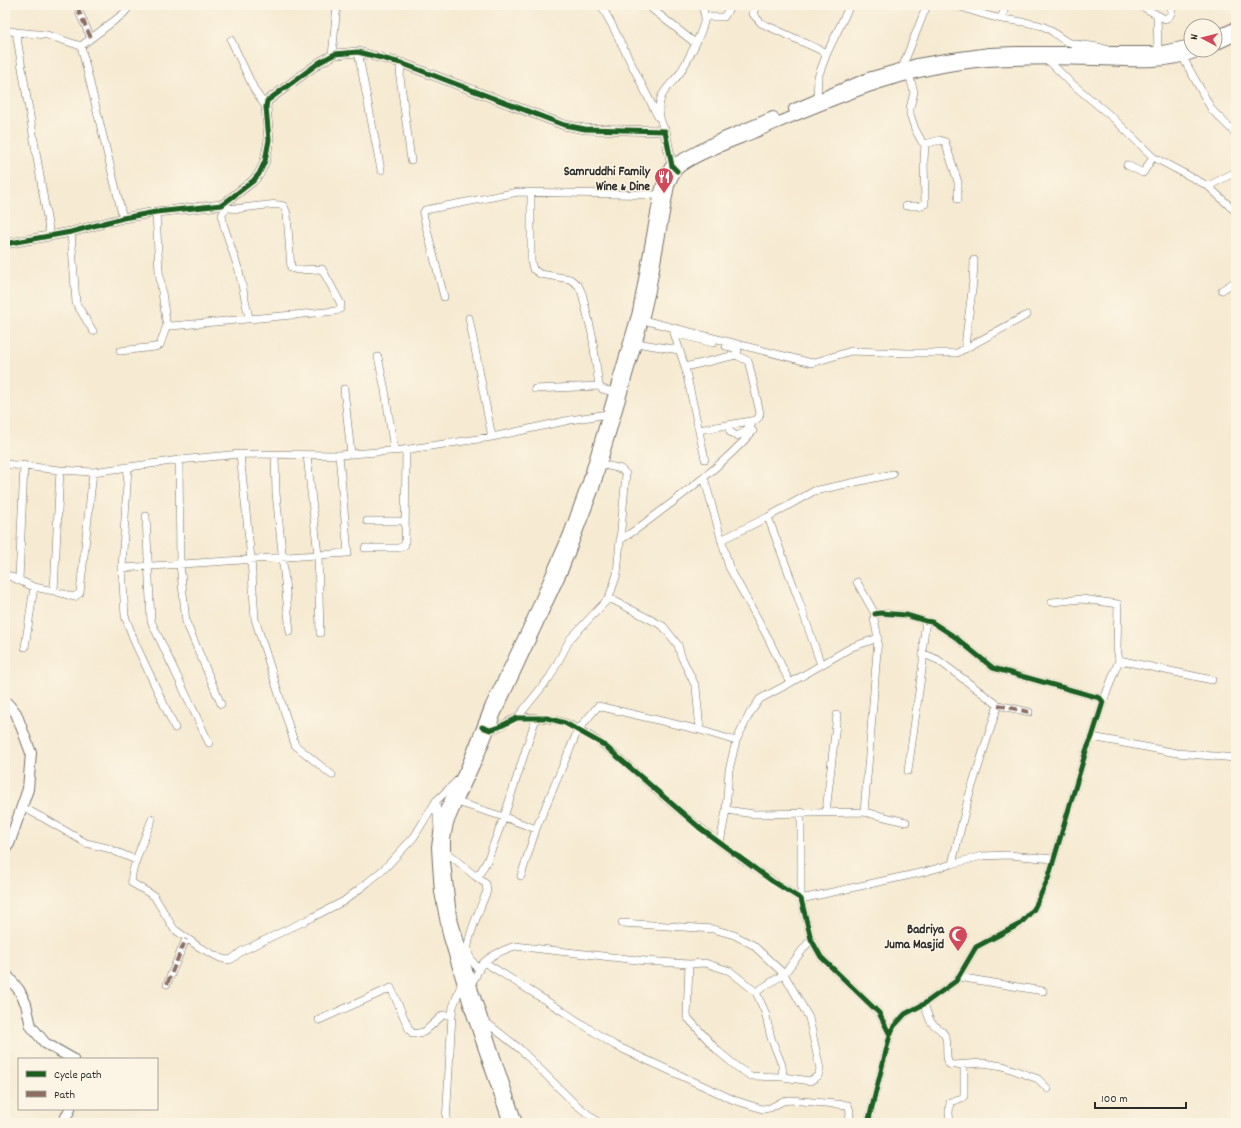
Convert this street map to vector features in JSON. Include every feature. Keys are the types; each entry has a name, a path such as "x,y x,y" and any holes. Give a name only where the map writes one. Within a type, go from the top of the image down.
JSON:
{"main road":[{"path":"1223,33 1236,27"},
{"path":"1223,41 1236,35"},
{"path":"674,168 680,167 696,158 742,138 906,71 946,59 990,53 1016,52 1158,52 1183,47"},
{"path":"486,728 495,715 521,662 562,569 594,488 601,464 608,414 614,392 636,344 650,290 665,176 692,152 716,140 868,78 906,71 986,61 1154,61 1182,56"},
{"path":"466,982 451,916 445,862 445,839 448,823 486,728 491,705 531,622 569,534 602,449 626,366 663,195"},
{"path":"5,701 16,713 31,753 28,789 10,844 5,849"},
{"path":"475,755 461,777 444,812 439,830 437,847 442,907 448,934 466,982 509,1123"},
{"path":"5,973 19,990 26,1004 31,1026 45,1043 71,1058"},
{"path":"473,1005 482,1019 517,1123"},
{"path":"63,1123 70,1110"}],"street":[{"path":"80,5 79,12 91,38"},
{"path":"81,46 123,14 131,5"},
{"path":"332,56 337,5"},
{"path":"601,5 660,121 674,168"},
{"path":"660,121 659,108 661,96 680,73 696,43 704,23 705,17 702,5"},
{"path":"705,17 724,17 731,5"},
{"path":"756,5 753,14 761,23 827,54"},
{"path":"817,99 818,77 850,5"},
{"path":"906,206 919,206 925,204 925,144 922,142 911,118 910,108 914,92 906,71 927,5"},
{"path":"955,5 1001,19 1044,26 1062,39 1069,42 1101,46 1111,52"},
{"path":"1001,19 1006,5"},
{"path":"1138,5 1166,19 1172,11 1171,5"},
{"path":"652,9 696,43"},
{"path":"1157,15 1158,52"},
{"path":"5,30 47,35 81,46"},
{"path":"16,32 50,236"},
{"path":"231,40 255,91 266,107"},
{"path":"81,46 123,218"},
{"path":"358,52 382,170"},
{"path":"249,318 239,271 223,223 222,214 224,207 259,174 265,161 269,140 266,107 267,100 320,62 335,54 358,52 401,63 564,125 586,129 664,131"},
{"path":"1182,56 1212,110 1236,134"},
{"path":"1048,60 1070,82 1112,117 1153,157 1208,186 1236,212"},
{"path":"401,63 400,77 411,160"},
{"path":"925,144 940,140 945,142 958,182 958,199"},
{"path":"1127,165 1143,173 1153,157"},
{"path":"1208,186 1236,172"},
{"path":"444,297 423,214 425,210 518,192 663,195"},
{"path":"531,192 533,269 540,274 570,279 578,285 582,293 592,334 600,386 602,389 614,392"},
{"path":"5,244 72,232 123,218 156,212 224,207 243,208 276,204 284,206 287,214 291,268 297,270 322,269 341,304 340,309 336,311 171,326 167,325"},
{"path":"120,351 155,347 160,345 167,325 159,271 156,212"},
{"path":"72,232 76,303 93,331"},
{"path":"965,349 967,324 974,286 974,260"},
{"path":"1222,290 1236,281"},
{"path":"643,320 812,363 851,351 958,353 1027,314"},
{"path":"469,318 492,437"},
{"path":"705,460 685,367 674,333 734,348 738,351"},
{"path":"636,344 679,350"},
{"path":"685,367 736,355 748,361 760,413 756,420 699,430"},
{"path":"378,357 385,390 394,450"},
{"path":"535,390 600,386"},
{"path":"344,389 351,454"},
{"path":"5,464 93,472 179,460 240,454 339,455 406,449 492,437 570,420 608,414"},
{"path":"620,540 634,532 704,477 739,446 753,427 737,436 730,432 728,425"},
{"path":"365,548 399,548 403,546 405,542 406,449"},
{"path":"240,454 251,559 255,619 294,745 332,775"},
{"path":"275,454 276,493 290,632"},
{"path":"307,455 318,555 320,633"},
{"path":"122,568 348,553 339,455"},
{"path":"179,460 180,564 186,622 221,704"},
{"path":"486,728 499,727 517,718 550,677 570,639 609,598 617,574 626,474 621,469 601,464"},
{"path":"19,580 24,465"},
{"path":"128,468 122,568 124,616 175,728"},
{"path":"54,591 60,470"},
{"path":"5,575 34,587 74,597 80,593 93,472"},
{"path":"722,540 768,517 814,491 893,474"},
{"path":"704,477 729,567 766,634 790,684"},
{"path":"146,516 151,621 209,743"},
{"path":"768,517 821,665"},
{"path":"367,521 405,521"},
{"path":"858,582 875,614 874,619 878,638 864,812"},
{"path":"25,647 34,587"},
{"path":"609,598 663,626 678,645 680,656 696,687 700,730"},
{"path":"868,1123 890,1035 894,1026 905,1014 924,1004 956,981 976,947 1020,924 1034,909 1048,879 1086,751 1119,660 1117,648 1118,604 1082,600 1052,602"},
{"path":"875,614 906,615 932,622 955,637 993,668 1100,698 1103,702"},
{"path":"908,771 924,654 923,644 926,621"},
{"path":"720,843 726,810 730,770 736,741 750,713 760,699 790,684 852,647 878,638"},
{"path":"924,654 938,660 998,705 1029,712"},
{"path":"1119,660 1212,680"},
{"path":"952,864 968,799 998,705"},
{"path":"521,876 536,829 578,730 598,706 700,730 736,741"},
{"path":"826,812 837,715"},
{"path":"517,718 547,718 565,723 604,745 720,843 772,881 801,899 924,872 982,856 1008,855 1054,859"},
{"path":"475,876 480,873 487,861 504,816 536,718"},
{"path":"1092,737 1177,753 1236,758"},
{"path":"152,819 131,876 132,883 154,896 174,929 186,939 220,958 227,960 232,959 242,951 313,918 344,901 385,868 420,829 436,801 461,777"},
{"path":"436,801 437,827 439,830"},
{"path":"457,802 504,816 536,829"},
{"path":"22,807 86,843 107,848 136,860"},
{"path":"726,810 754,814 864,812 906,822"},
{"path":"801,812 801,899 812,939 821,957 879,1013 890,1035"},
{"path":"445,851 486,884 487,891 468,942 468,951 479,970"},
{"path":"622,923 713,930 734,935 753,946 784,974 809,1018 820,1069 818,1076 810,1081 783,1077 751,1076 737,1068 718,1051 687,1017 689,964"},
{"path":"167,984 186,939"},
{"path":"756,992 784,974 812,939"},
{"path":"446,1123 453,1007 466,982 476,978 484,962 502,951 515,946 646,961 689,964 705,963 730,971 756,992 765,1012 771,1038 782,1065 783,1077"},
{"path":"484,962 614,1045 734,1100 762,1109 770,1108 783,1101 790,1100 848,1105 850,1111 849,1123"},
{"path":"958,977 1043,991"},
{"path":"319,1020 391,988 409,1029 413,1034 424,1032 444,1015 452,1015"},
{"path":"924,1004 932,1023 938,1027 946,1038 948,1064 983,1063 1003,1066 1038,1079 1048,1089"},
{"path":"482,1019 520,1049 573,1102 599,1123"},
{"path":"950,1123 950,1102 964,1096 964,1064"}],"marked path":[{"path":"79,8 79,12 91,38"},
{"path":"998,705 1029,712"},
{"path":"167,984 186,939"}],"cycle path":[{"path":"5,244 71,232 123,218 156,212 222,205 253,181 259,174 265,161 269,140 266,107 267,101 320,62 335,54 358,52 401,63 564,125 585,129 665,131 672,166 677,171"},
{"path":"875,614 906,615 932,622 955,637 993,668 1100,698 1103,702 1086,751 1048,879 1034,909 1020,924 976,947 956,981 924,1004 905,1014 894,1026 890,1035"},
{"path":"482,727 490,730 517,718 547,718 565,723 604,745 701,829 772,881 801,899 811,939 821,957 879,1013 890,1035 868,1123"}],"place":[{"name":"Samruddhi Family Wine & Dine","path":"664,194"},
{"name":"Badriya Juma Masjid","path":"958,952"}]}
